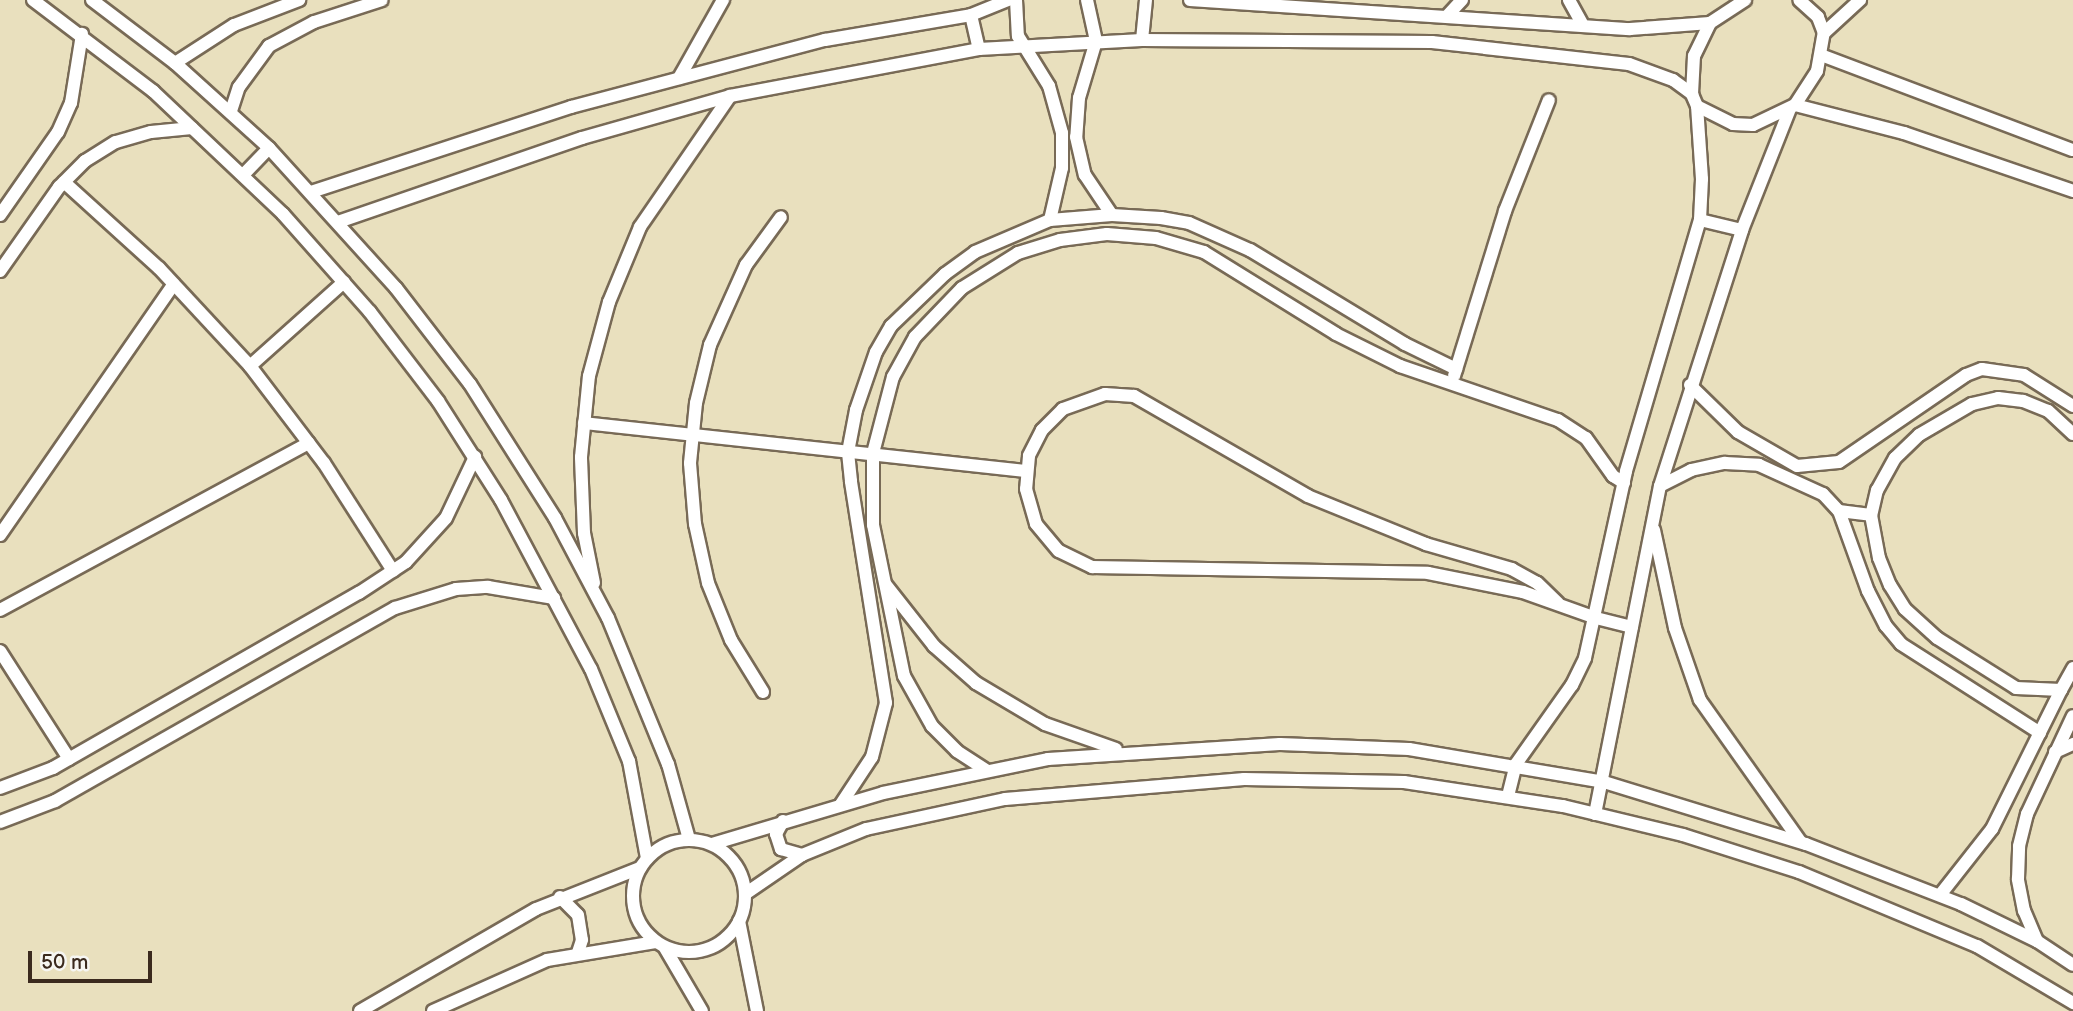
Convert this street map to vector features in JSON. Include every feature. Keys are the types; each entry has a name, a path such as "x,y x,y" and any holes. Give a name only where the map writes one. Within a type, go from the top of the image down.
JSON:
{"street":[{"path":"33,0 82,34 243,175 344,282 438,401 475,457 591,669 629,761 643,863 633,890 635,914 660,945 702,1011"},
{"path":"92,0 175,63 269,148 338,222 470,384 555,518 597,597 664,751 689,839"},
{"path":"175,63 269,5 299,0"},
{"path":"231,111 245,76 269,46 314,22 382,0"},
{"path":"679,78 723,0"},
{"path":"312,192 570,107 825,40 971,15 1008,0"},
{"path":"1016,0 1015,23 1024,49 1049,86 1062,133 1061,177 1050,220"},
{"path":"1087,0 1096,41 1079,98 1076,137 1085,175 1112,215"},
{"path":"1142,40 1146,0"},
{"path":"1190,0 1648,29 1710,23 1745,0"},
{"path":"1447,16 1462,0"},
{"path":"1569,0 1582,23"},
{"path":"1595,814 1604,782 1660,486 1690,385 1742,230 1792,107 1808,89 1821,55 1824,33 1818,17 1799,0"},
{"path":"1824,33 1860,0"},
{"path":"971,15 979,49"},
{"path":"1508,796 1516,764 1572,685 1596,618 1624,483 1700,220 1694,56 1710,23"},
{"path":"0,215 58,132 71,103 82,34"},
{"path":"338,222 582,138 730,96 979,49 1024,49 1096,41 1142,40 1432,42 1629,64 1673,80 1695,100 1732,124 1753,124 1792,107 1904,133 2073,191"},
{"path":"1821,55 2073,150"},
{"path":"597,597 584,533 584,423 589,376 609,302 640,228 730,96"},
{"path":"1451,387 1505,211 1549,100"},
{"path":"0,271 64,182 85,161 116,142 151,132 192,128"},
{"path":"243,175 269,148"},
{"path":"64,182 174,284 250,366 309,443 393,571"},
{"path":"841,804 873,757 886,703 886,685 860,556 848,452 862,387 891,326 925,290 975,252 1050,220 1112,215 1161,218 1218,234 1456,369"},
{"path":"762,692 731,640 703,564 691,493 692,433 702,374 720,318 747,265 781,216"},
{"path":"1700,220 1742,230"},
{"path":"986,770 944,739 911,694 883,580 873,525 873,453 893,377 915,337 945,303 998,263 1039,246 1082,236 1144,236 1204,252 1368,351 1451,387 1558,420 1587,438 1613,476 1624,483"},
{"path":"250,366 344,282"},
{"path":"0,535 174,284"},
{"path":"1690,385 1738,432 1797,466 1839,462 1966,375 1982,369 2024,375 2073,406"},
{"path":"1558,603 1537,583 1512,569 1416,541 1308,496 1134,396 1090,396 1063,409 1035,442 1026,471 1026,489 1036,524 1059,551 1092,567 1397,569 1488,583 1632,627"},
{"path":"2061,690 2038,692 2006,683 1937,638 1905,610 1879,558 1871,515 1877,490 1895,458 1919,435 1972,404 1997,398 2024,401 2048,411 2073,434"},
{"path":"584,423 1026,471"},
{"path":"0,610 309,443"},
{"path":"0,788 69,759 393,571 428,541 446,518 475,457"},
{"path":"1660,486 1691,470 1725,463 1759,465 1801,482 1839,511 1871,515"},
{"path":"1839,511 1868,591 1901,644 2040,733"},
{"path":"1652,525 1675,628 1700,701 1800,842"},
{"path":"883,580 934,646 987,691 1073,736 1127,751"},
{"path":"0,822 55,800 395,608 425,596 467,589 554,598"},
{"path":"0,651 69,759"},
{"path":"1940,895 1992,829 2073,668"},
{"path":"2037,942 2018,879 2019,846 2027,814 2073,716"},
{"path":"2055,752 2073,744"},
{"path":"712,844 841,804 986,770 1127,751 1347,745 1516,764 1604,782 1800,842 1940,895 2037,942 2073,965"},
{"path":"745,894 802,855 901,819 1083,789 1314,778 1417,783 1508,796 1595,814 1721,846 1874,900 1977,946 2073,1003"},
{"path":"783,821 776,834 781,849 802,855"},
{"path":"360,1011 561,897 643,863 666,844 689,839 712,844 736,864 745,894 739,921 727,937 709,949 687,952 660,945 578,952 490,983 433,1011"},
{"path":"561,897 578,915 582,940 578,952"},
{"path":"739,921 758,1011"}]}
